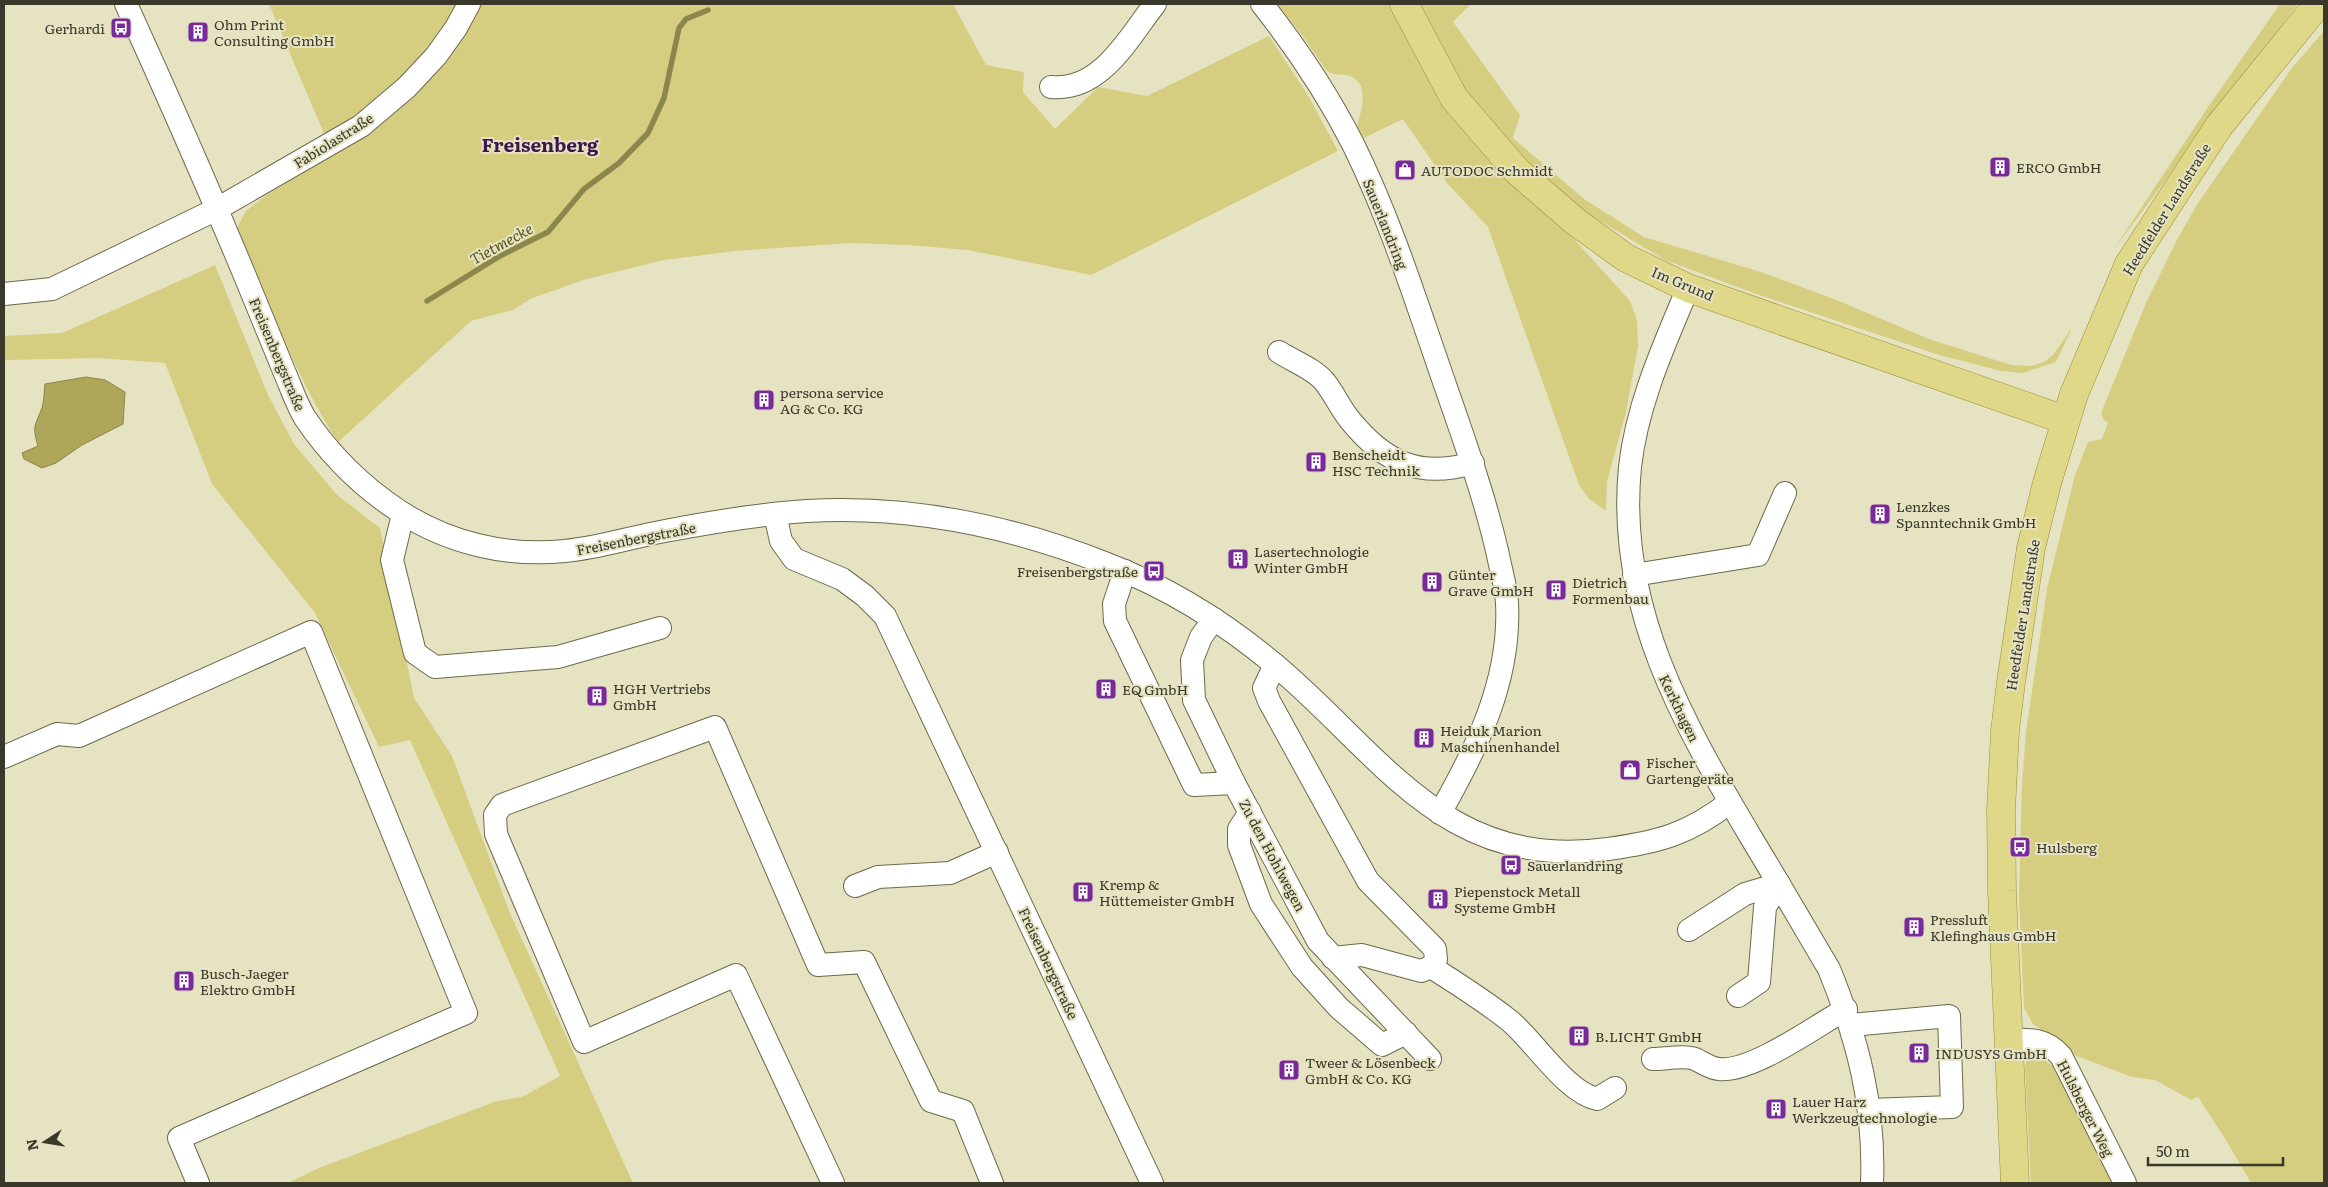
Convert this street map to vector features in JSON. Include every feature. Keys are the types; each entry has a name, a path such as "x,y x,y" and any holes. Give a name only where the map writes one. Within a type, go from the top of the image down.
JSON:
{"main road":[{"name":"Im Grund","path":"1404,4 1454,98 1517,171 1576,222 1626,258 1688,288 2065,420"},
{"name":"Heedfelder Landstraße","path":"2015,1183 2002,890 2001,810 2005,731 2031,548 2065,420 2129,264 2219,126 2318,4"}],"street":[{"name":"Freisenbergstraße","path":"126,4 217,209 301,412 328,450 355,478 403,514 442,534 480,547 513,552 565,551 668,530 776,514 847,510 912,514 970,522 1053,543 1125,571 1214,619 1275,665 1394,780 1440,813 1474,832 1513,845 1560,852 1594,850 1631,845 1677,835 1709,818 1730,802"},
{"name":"Fabiolastraße","path":"4,294 52,290 217,209 361,126 407,87 436,56 456,28 469,4"},
{"path":"1051,87 1062,88 1080,83 1102,71 1155,4"},
{"name":"Sauerlandring","path":"1262,4 1291,42 1353,144 1403,266 1473,463 1492,527 1504,578 1507,602 1504,660 1499,684 1480,739 1440,813"},
{"name":"Kerkhagen","path":"1688,288 1654,371 1635,438 1628,508 1629,543 1634,575 1648,634 1663,674 1685,722 1829,969 1848,1017 1859,1055 1869,1110 1873,1154 1872,1183"},
{"path":"1280,352 1324,380 1350,419 1376,447 1391,458 1412,468 1429,470 1453,469 1473,463"},
{"path":"1634,575 1758,555 1785,493"},
{"path":"403,514 392,560 415,653 435,667 558,657 660,628"},
{"name":"Freisenbergstraße","path":"776,514 781,541 794,559 842,578 866,596 885,616 1152,1183"},
{"path":"1125,571 1114,604 1115,621 1194,785 1234,782"},
{"name":"Zu den Hohlwegen","path":"1214,619 1201,637 1192,660 1194,700 1234,782 1318,941 1430,1059"},
{"path":"4,757 57,734 79,736 311,632 466,1014 179,1138 198,1183"},
{"path":"1275,665 1264,688 1269,701 1368,881 1435,948 1436,960 1431,967 1421,971 1362,955 1333,958"},
{"path":"833,1183 736,974 584,1042 496,834 495,815 502,806 715,727 818,965 864,962 931,1101 963,1110 992,1183"},
{"path":"1250,812 1239,829 1239,845 1261,904 1302,967 1339,1008 1382,1045 1406,1033"},
{"path":"855,886 878,877 950,873 996,852"},
{"path":"1689,930 1745,894 1779,884"},
{"path":"1738,996 1759,982 1765,906 1779,884"},
{"path":"1431,967 1486,1002 1511,1022 1579,1092 1597,1099 1615,1088"},
{"path":"1653,1059 1694,1058 1705,1066 1720,1069 1737,1068 1848,1017 1949,1016 1952,1107 1869,1110"},
{"name":"Hulsberger Weg","path":"2009,1040 2035,1039 2048,1044 2061,1056 2125,1183"}],"shaded area":[{"path":"269,4 458,4 431,44 400,79 365,108 325,136"},
{"path":"480,4 953,4 986,65 1024,72 1023,92 1055,129 1098,87 1147,96 1269,36 1309,97 1338,151 1091,275 968,250 850,243 735,251 664,260 587,279 532,298 513,310 471,321 338,442 295,365 237,228 246,211 268,194 365,134 462,35"},
{"path":"1277,4 1391,4 1564,228 1630,301 1637,320 1638,346 1626,412 1607,482 1606,511 1589,499 1579,485 1488,227 1447,183 1403,119 1364,138 1357,126 1363,96 1359,82 1345,75 1333,74 1326,70 1302,35"},
{"path":"1414,4 1471,4 1453,22 1520,115 1513,138 1584,199 1644,237 1761,272 1834,299 1929,339 2011,365 2030,366 2044,362 2053,355 2072,328 2056,362 2023,373 2001,371 1939,355 1756,294 1665,260 1582,210 1523,163 1462,89"},
{"path":"2280,4 2298,4 2114,249 2208,107"},
{"path":"2324,31 2324,1183 2251,1183 2198,1097 2191,1100 2155,1080 2132,1077 2066,1052 2064,1046 2033,1024 2024,1008 2019,899 2022,784 2026,732 2047,589 2075,475 2088,442 2102,439 2108,423 2103,419 2101,413 2146,303 2178,238 2198,203 2292,68"},
{"path":"215,265 268,395 294,444 337,495 380,528 414,698 452,756 509,911 633,1183 288,1183 319,1168 497,1101 522,1097 560,1076 410,740 379,747 315,613 212,484 165,363 98,358 4,360 4,336 62,333"},
{"path":"86,377 105,380 125,392 123,424 82,445 56,463 42,468 24,459 22,453 38,446 35,426 43,405 45,384"},
{"path":"2037,1055 2056,1068 2113,1183 2031,1183 2025,1067 2028,1057"}],"waterway":[{"name":"Tietmecke","path":"427,301 500,256 548,232 584,189 619,163 648,133 664,98 679,28 686,19 708,10"}],"place":[{"name":"Gerhardi","path":"121,28"},
{"name":"Ohm Print Consulting GmbH","path":"198,32"},
{"name":"ERCO GmbH","path":"2000,167"},
{"name":"AUTODOC Schmidt","path":"1405,170"},
{"name":"persona service AG & Co. KG","path":"764,400"},
{"name":"Benscheidt HSC Technik","path":"1316,462"},
{"name":"Lenzkes Spanntechnik GmbH","path":"1880,514"},
{"name":"Lasertechnologie Winter GmbH","path":"1238,559"},
{"name":"Freisenbergstraße","path":"1154,571"},
{"name":"Günter Grave GmbH","path":"1432,582"},
{"name":"Dietrich Formenbau","path":"1556,590"},
{"name":"EQ GmbH","path":"1106,689"},
{"name":"HGH Vertriebs GmbH","path":"597,696"},
{"name":"Heiduk Marion Maschinenhandel","path":"1424,738"},
{"name":"Fischer Gartengeräte","path":"1630,770"},
{"name":"Hulsberg","path":"2020,847"},
{"name":"Sauerlandring","path":"1511,865"},
{"name":"Kremp & Hüttemeister GmbH","path":"1083,892"},
{"name":"Piepenstock Metall Systeme GmbH","path":"1438,899"},
{"name":"Pressluft Klefinghaus GmbH","path":"1914,927"},
{"name":"Busch-Jaeger Elektro GmbH","path":"184,981"},
{"name":"B.LICHT GmbH","path":"1579,1036"},
{"name":"INDUSYS GmbH","path":"1919,1053"},
{"name":"Tweer & Lösenbeck GmbH & Co. KG","path":"1289,1070"},
{"name":"Lauer Harz Werkzeugtechnologie","path":"1776,1109"}],"district":[{"name":"Freisenberg","path":"540,144"}]}
